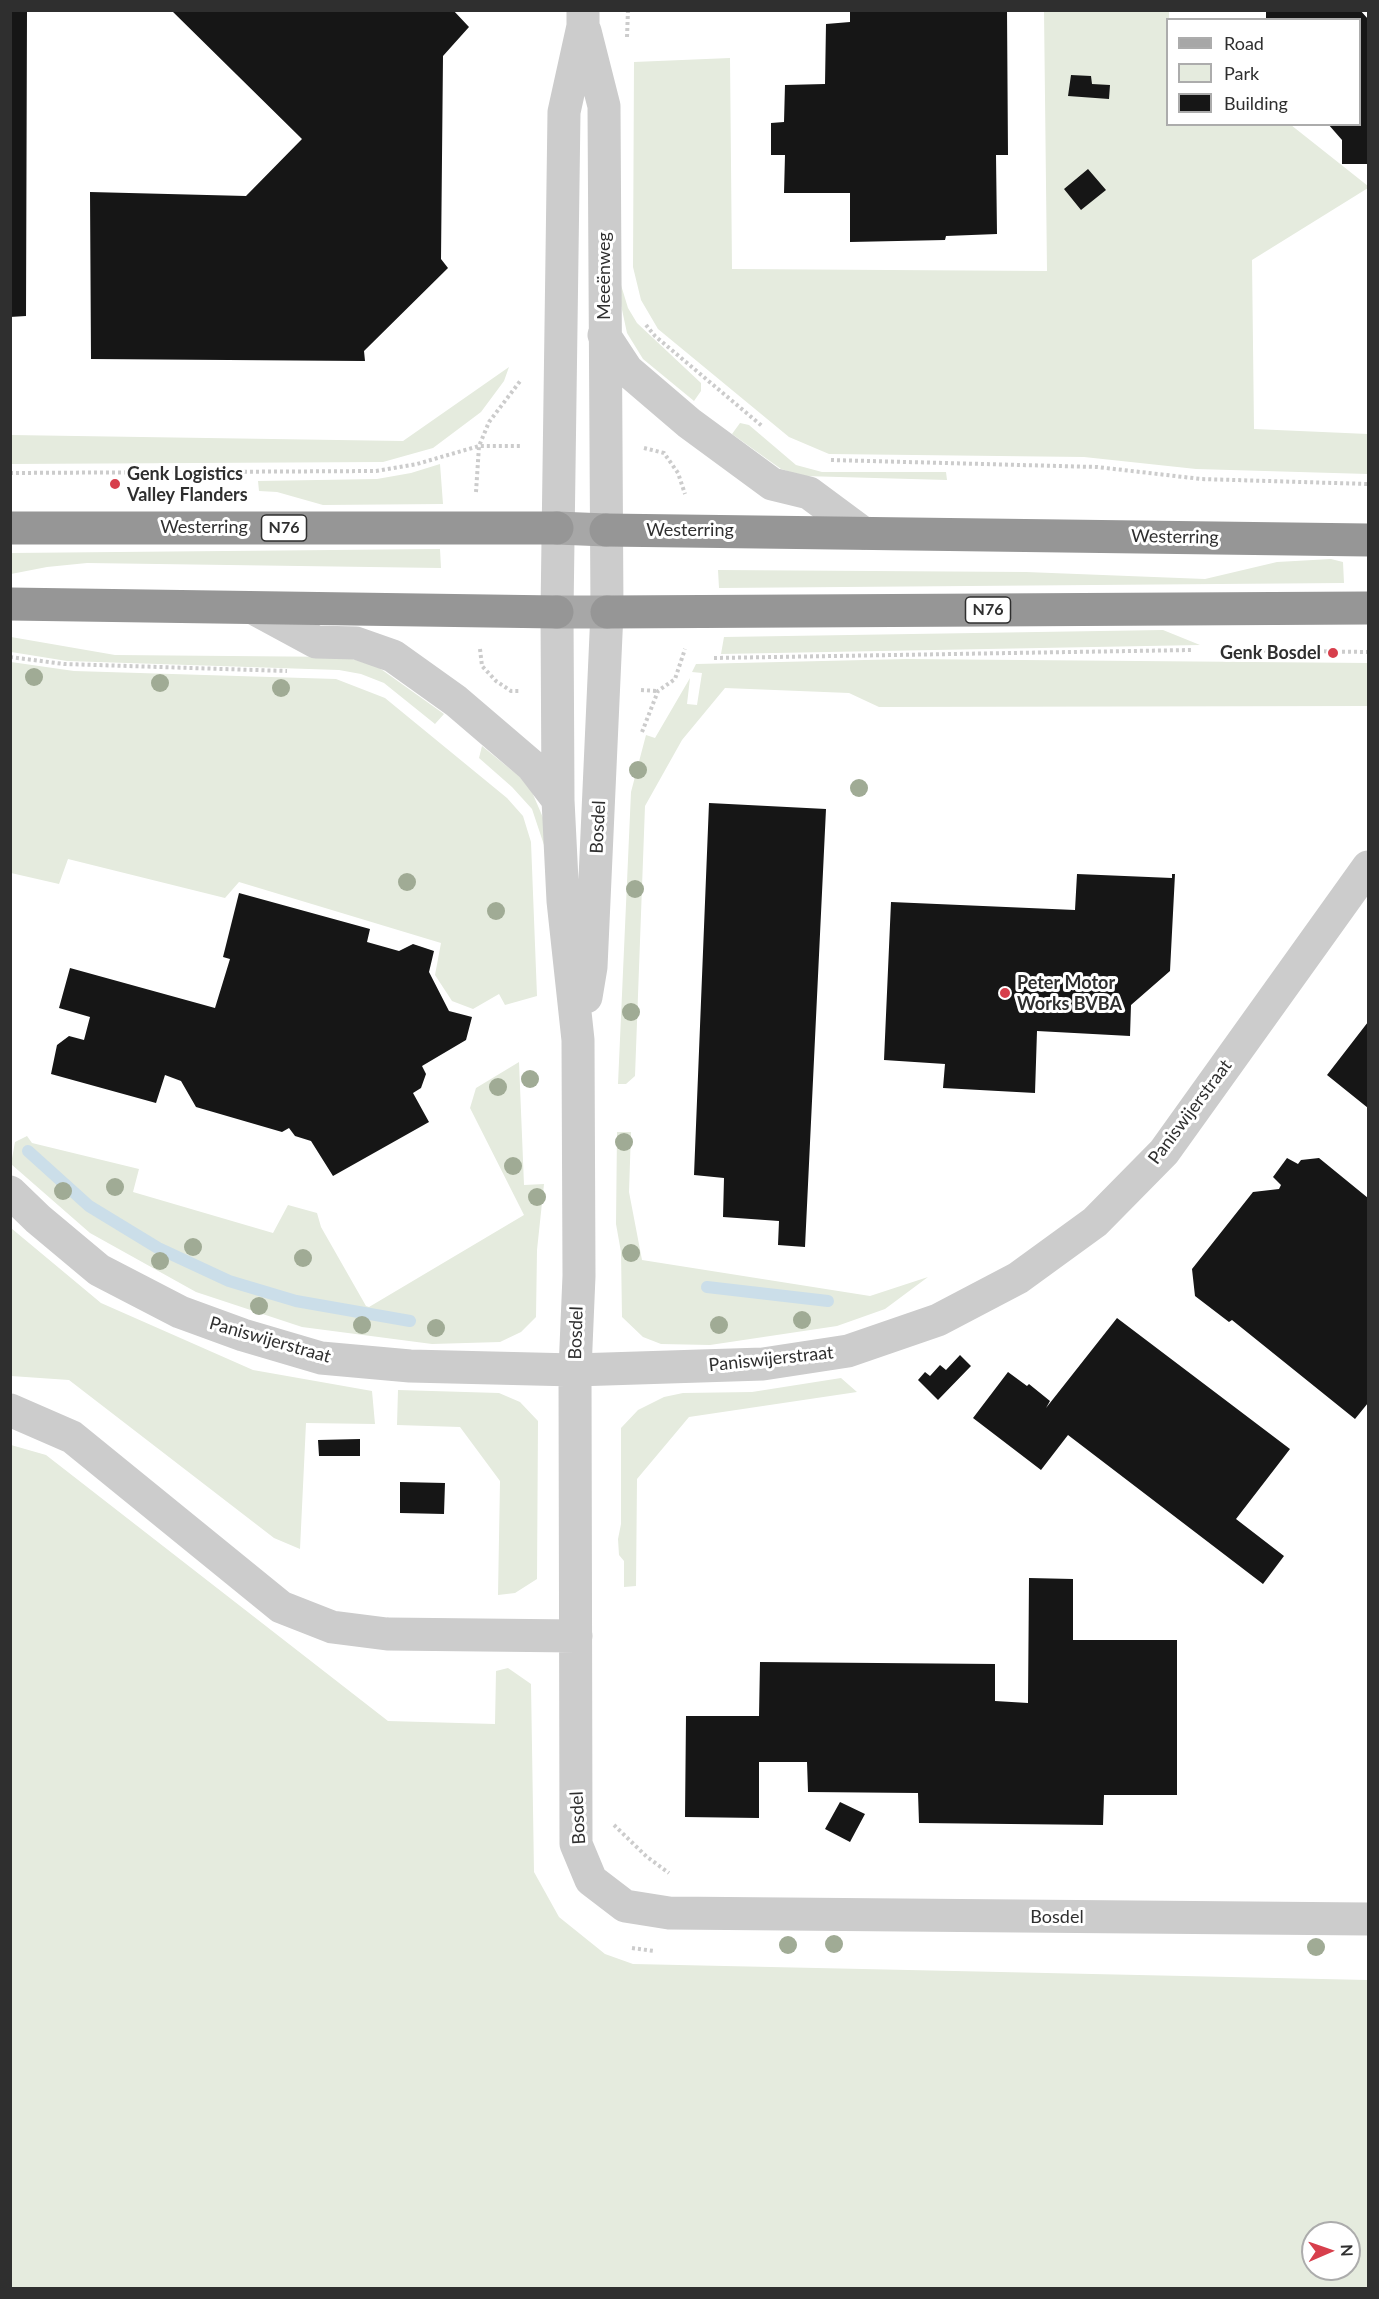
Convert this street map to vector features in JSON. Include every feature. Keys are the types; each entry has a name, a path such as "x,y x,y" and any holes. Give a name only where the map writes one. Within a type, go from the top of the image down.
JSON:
{"highway":[{"name":"Westerring","path":"10,528 557,528"},
{"name":"Westerring","path":"606,530 1368,540"},
{"name":"N76","path":"10,604 557,612"},
{"name":"N76","path":"607,612 1368,608"}],"main road":[{"name":"Westerring","path":"557,528 606,530"},
{"name":"N76","path":"557,612 607,612"}],"street":[{"name":"Meeënweg","path":"583,18 604,106 607,612"},
{"name":"Meeënweg","path":"557,612 564,112 583,18"},
{"path":"604,335 627,370 689,423 772,484 809,493 863,532"},
{"path":"255,609 316,642 356,643 393,656 456,701 532,766 558,800"},
{"name":"Bosdel","path":"557,612 558,800 563,901 578,1040 579,1276 575,1370 576,1844 591,1880 625,1906 669,1913 1368,1919"},
{"name":"Bosdel","path":"578,1040 591,967 607,612"},
{"name":"Paniswijerstraat","path":"10,1192 38,1219 99,1269 180,1312 243,1335 321,1358 410,1366 575,1370 763,1364 848,1351 938,1320 1018,1278 1095,1222 1164,1152 1368,867"},
{"path":"10,1410 72,1437 281,1607 332,1627 387,1634 576,1636"}],"path":[{"path":"717,389 763,427"},
{"path":"10,473 376,471 417,464 479,446 532,446"},
{"path":"476,503 479,446"},
{"path":"664,453 678,473 685,492 685,501"},
{"path":"825,460 1098,467 1201,478 1368,484"},
{"path":"479,638 482,666 496,681 511,691"},
{"path":"658,691 675,679 685,645"},
{"path":"714,658 1194,650"},
{"path":"1216,650 1368,652"},
{"path":"10,657 64,664 299,671"},
{"path":"614,1813 614,1825 647,1857 672,1875"},
{"path":"630,1947 640,1951 662,1952"}],"green space":[{"path":"1044,11 1169,11 1169,18 1166,18 1166,126 1292,126 1368,186 1252,260 1254,429 1368,434 1368,474 1196,469 1084,457 829,454 789,437 658,329 641,300 633,267 634,62 730,58 732,269 1047,271"},
{"path":"621,285 628,308 637,323 701,383 701,391 694,401 643,359 627,333 621,305"},
{"path":"509,367 504,381 481,412 433,448 383,462 11,464 11,435 403,441"},
{"path":"740,423 749,425 796,465 822,472 946,472 947,480 803,476 781,469 732,434"},
{"path":"440,464 443,504 323,505 277,492 259,491 258,481 377,479 411,473"},
{"path":"440,549 441,568 87,563 11,574 11,553"},
{"path":"1331,559 1343,562 1344,583 719,588 718,570 1026,572 1205,579 1277,562"},
{"path":"1163,630 1200,645 721,654 724,637"},
{"path":"11,637 115,655 346,657 378,667 444,714 435,724 384,683 361,674 339,670 67,661 11,652"},
{"path":"907,659 1368,663 1368,706 879,707 849,693 725,688 682,740 645,806 635,1076 626,1084 618,1084 631,792 646,735 655,738 690,678 687,704 697,705 702,673 692,672 696,664"},
{"path":"11,662 74,671 336,679 385,698 507,798 523,816 531,842 537,996 505,1005 499,994 473,1009 452,1001 435,975 441,943 239,882 225,898 68,859 59,884 11,873"},
{"path":"482,746 520,777 532,792 544,820 546,851 532,809 512,787 479,758"},
{"path":"519,1062 524,1185 544,1184 537,1250 536,1317 521,1332 500,1342 432,1344 302,1327 196,1292 90,1233 11,1164 15,1142 27,1136 32,1143 139,1169 133,1192 273,1233 288,1205 317,1213 321,1227 366,1306 369,1307 524,1215 470,1108 476,1088"},
{"path":"617,1132 631,1132 629,1192 642,1260 870,1296 928,1277 885,1309 837,1326 710,1345 661,1344 643,1337 622,1317 621,1252 616,1224"},
{"path":"11,1228 101,1303 253,1370 372,1391 375,1424 306,1423 300,1549 274,1538 69,1380 11,1376"},
{"path":"841,1378 857,1392 689,1417 637,1479 636,1586 624,1587 624,1561 619,1555 618,1539 621,1524 621,1428 638,1410 664,1397 683,1393 752,1392"},
{"path":"398,1390 499,1393 520,1402 538,1421 537,1579 515,1593 498,1595 500,1481 460,1427 397,1425"},
{"path":"11,1445 46,1455 388,1721 495,1724 496,1671 508,1668 531,1684 534,1872 559,1917 605,1954 633,1964 1368,1980 1368,2288 11,2288"}],"building":[{"path":"10,10 27,10 26,316 10,317"},
{"path":"171,10 453,10 469,27 443,56 441,259 448,268 364,351 365,361 91,359 90,192 246,196 302,139"},
{"path":"850,10 1007,10 1008,155 996,155 997,234 946,236 945,240 850,242 850,193 784,193 785,155 771,155 771,123 784,122 785,85 825,84 826,24 850,22"},
{"path":"1266,10 1360,10 1368,19 1368,164 1342,164 1342,140 1330,126 1361,126 1361,18 1266,18"},
{"path":"1071,75 1091,76 1092,84 1110,85 1109,99 1068,96"},
{"path":"1088,169 1106,190 1081,210 1064,189"},
{"path":"709,803 826,809 805,1247 778,1245 779,1221 723,1217 724,1178 694,1175"},
{"path":"1077,874 1172,878 1172,874 1175,874 1170,971 1131,1005 1130,1036 1037,1031 1035,1093 943,1088 945,1064 884,1060 891,902 1075,910"},
{"path":"239,893 370,929 367,942 399,951 413,944 434,951 429,972 449,1011 472,1017 466,1040 422,1066 426,1074 421,1088 413,1093 429,1122 333,1176 311,1141 295,1136 289,1128 282,1132 196,1107 181,1081 165,1075 156,1103 51,1074 57,1045 69,1036 84,1040 90,1017 59,1008 70,968 215,1008 230,959 223,957"},
{"path":"1368,1022 1368,1108 1327,1075"},
{"path":"1287,1158 1298,1164 1301,1160 1319,1158 1368,1198 1368,1403 1355,1419 1232,1320 1229,1322 1195,1296 1192,1269 1253,1192 1279,1189 1281,1185 1273,1177"},
{"path":"1117,1318 1290,1449 1236,1519 1284,1556 1263,1584 1068,1435 1041,1470 973,1418 1008,1372 1027,1386 1029,1384 1050,1401 1046,1408"},
{"path":"960,1355 971,1366 938,1400 918,1380 925,1372 930,1376 940,1365 946,1370"},
{"path":"360,1439 360,1456 319,1456 318,1440"},
{"path":"400,1482 445,1483 444,1514 400,1513"},
{"path":"1029,1578 1073,1579 1073,1640 1177,1640 1177,1795 1104,1795 1103,1825 919,1823 918,1793 808,1792 807,1762 759,1762 759,1818 685,1817 686,1716 759,1716 760,1662 995,1664 995,1701 1028,1703"},
{"path":"840,1802 865,1814 850,1842 825,1829"}],"waterway":[{"path":"28,1151 89,1206 158,1248 229,1281 296,1301 410,1321"},
{"path":"707,1287 828,1301"}],"place":[{"name":"Genk Logistics Valley Flanders","path":"115,484"},
{"name":"Genk Bosdel","path":"1333,653"},
{"name":"Peter Motor Works BVBA","path":"1005,993"}]}
